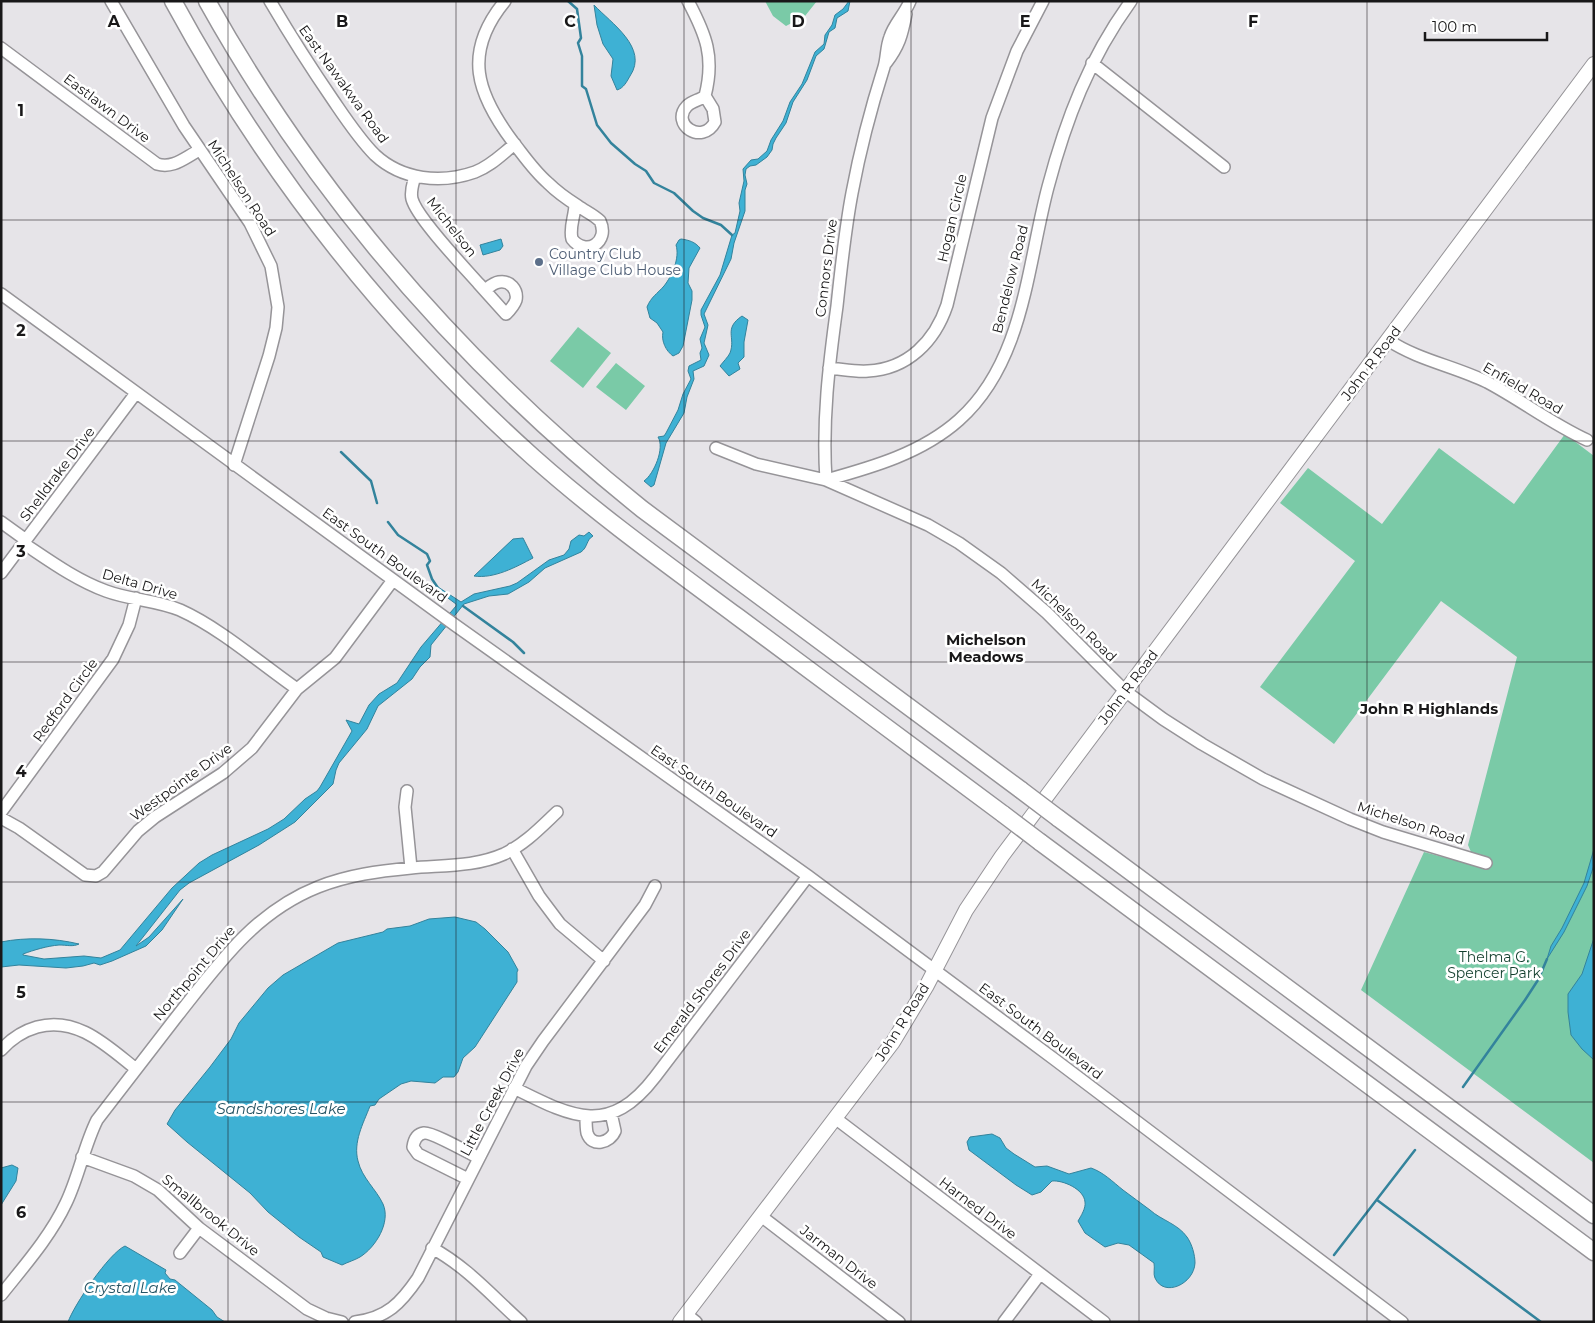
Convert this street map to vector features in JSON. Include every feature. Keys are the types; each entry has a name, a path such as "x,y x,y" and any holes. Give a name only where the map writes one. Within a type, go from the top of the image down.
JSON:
{"highway":[{"path":"173,1 224,89 302,205 376,296 461,389 531,455 609,520 1594,1252"},
{"path":"207,1 279,120 330,191 409,288 500,385 576,455 642,508 1594,1214"}],"main road":[{"name":"John R Road","path":"687,1319 761,1216 893,1042 916,1005 980,887 1594,64"}],"street":[{"name":"Michelson Road","path":"111,1 162,90 250,223 271,266 278,307 276,328 269,356 234,465"},
{"name":"East Nawakwa Road","path":"270,1 315,75 367,146 390,165 415,176 432,179 447,178 476,172 492,163 515,144"},
{"path":"504,1 491,19 480,52 480,73 484,95 489,106 515,144 539,175 575,204"},
{"path":"688,1 708,44 710,64 705,96"},
{"name":"Hogan Circle","path":"829,368 868,371 901,363 913,355 936,331 947,305 992,118 1017,51 1043,1"},
{"name":"Bendelow Road","path":"826,480 901,456 928,443 947,430 967,412 994,376 1013,334 1046,194 1072,109 1092,63 1107,35 1131,1"},
{"name":"Connors Drive","path":"826,480 824,432 829,368 852,192 872,110 886,63 887,44 892,31 908,6"},
{"name":"Eastlawn Drive","path":"1,48 157,164 172,165 200,150"},
{"path":"1092,63 1224,167"},
{"name":"Michelson","path":"415,176 411,192 416,208 485,290"},
{"name":"East South Boulevard","path":"1,294 455,625 808,876 1402,1322"},
{"name":"Enfield Road","path":"1388,340 1409,352 1508,393 1562,427 1587,440"},
{"name":"Shelldrake Drive","path":"1,573 136,393"},
{"name":"Michelson Road","path":"716,448 756,464 826,480 928,524 981,558 1017,586 1125,691 1163,719 1208,748 1297,796 1383,832 1486,863"},
{"name":"Delta Drive","path":"1,522 24,542 86,583 112,593 164,605 194,617 297,689"},
{"name":"Westpointe Drive","path":"1,818 42,844 77,871 85,875 96,876 103,872 138,831 155,817 240,760 261,737 297,689 334,658 393,580"},
{"name":"Redford Circle","path":"1,812 114,659 129,625 136,598"},
{"path":"407,791 406,808 411,868"},
{"name":"Northpoint Drive","path":"1,1295 59,1218 68,1201 89,1135 97,1120 232,947 269,914 295,898 332,882 364,874 411,868 453,866 484,861 512,849 535,834 556,812"},
{"path":"512,849 539,896 560,924 604,960"},
{"name":"Emerald Shores Drive","path":"514,1088 565,1112 586,1116 611,1113 630,1104 648,1087 808,876"},
{"name":"Little Creek Drive","path":"386,1318 405,1297 418,1278 526,1066 645,905 655,886"},
{"path":"1,1050 17,1036 31,1029 50,1025 70,1026 80,1029 101,1041 136,1069"},
{"path":"586,1116 587,1133 590,1138 598,1143 603,1143 610,1140 615,1131 611,1113"},
{"name":"Harned Drive","path":"835,1118 1104,1322"},
{"path":"468,1179 418,1154 413,1147 414,1141 418,1135 428,1133 479,1158"},
{"name":"Smallbrook Drive","path":"82,1157 122,1170 145,1182 169,1199 199,1228 307,1309 326,1318 342,1322"},
{"name":"Jarman Drive","path":"761,1216 899,1322"},
{"path":"180,1253 199,1228"},
{"path":"432,1248 470,1274 521,1322"},
{"path":"1004,1322 1040,1274"},
{"path":"355,1322 386,1318"}],"green space":[{"path":"765,1 817,1 805,16 786,26 773,16"},
{"path":"578,327 611,353 583,388 550,361"},
{"path":"616,363 645,386 626,410 596,387"},
{"name":"Thelma G. Spencer Park","path":"1565,434 1594,456 1594,1163 1361,990 1424,852 1477,866 1468,845 1517,657 1441,601 1334,744 1260,687 1355,561 1280,503 1308,468 1382,524 1439,448 1514,504"}],"water":[{"path":"849,1 848,11 837,18 835,28 829,32 824,49 816,56 807,80 793,102 786,123 776,138 772,150 767,157 746,169 745,211 734,243 731,259 704,314 708,325 704,343 709,355 704,366 693,371 694,379 687,397 684,413 666,443 654,485 651,487 644,481 655,467 660,448 658,437 664,436 678,410 683,394 691,379 688,371 689,366 701,360 700,353 702,348 700,339 705,327 701,310 720,275 732,235 735,233 744,181 743,169 751,160 758,159 767,151 771,140 783,121 790,102 802,84 815,52 824,44 825,35 832,25 835,15"},
{"path":"594,5 626,37 635,56 635,66 630,76 623,86 617,90 611,76 613,59 603,44 597,25"},
{"path":"501,239 503,246 500,250 483,255 480,245"},
{"path":"681,239 692,242 700,248 689,268 688,283 692,291 692,300 683,346 679,353 673,356 665,346 663,332 657,323 650,318 647,307 652,298 670,277 676,261 676,245"},
{"path":"742,316 748,320 744,342 744,357 738,363 740,369 729,376 720,366 730,353 731,329"},
{"path":"589,532 593,536 581,552 545,568 529,582 508,594 489,596 464,604 431,645 430,657 412,679 378,706 367,729 339,763 333,784 295,822 180,890 136,946 149,937 183,899 162,930 146,946 100,965 94,963 66,968 19,965 1,967 1,942 11,940 60,940 79,944 72,946 50,946 23,954 44,959 84,956 101,958 120,950 172,888 199,863 268,829 284,819 305,799 317,791 352,731 346,720 359,724 369,705 379,694 397,683 421,647 456,606 456,604 437,590 438,587 461,602 474,594 510,586 549,560 564,555 569,549 571,541 579,535 584,536"},
{"path":"523,538 533,558 497,574 474,576 513,539"},
{"path":"1594,849 1594,865 1587,886 1564,932 1547,959 1551,946 1584,883"},
{"name":"Sandshores Lake","path":"455,917 476,922 508,952 518,970 517,982 475,1047 463,1058 454,1077 443,1077 435,1083 411,1081 401,1084 379,1099 375,1105 370,1106 359,1133 357,1154 363,1173 383,1204 385,1218 381,1234 366,1253 342,1265 323,1257 321,1252 268,1212 250,1193 167,1124 175,1110 231,1039 239,1023 268,988 283,975 338,943 383,932 387,929 410,926 429,919"},
{"path":"1594,938 1594,1060 1571,1035 1568,994 1582,974"},
{"path":"992,1134 1000,1138 1006,1148 1035,1167 1047,1166 1069,1174 1091,1168 1095,1170 1179,1229 1189,1240 1194,1253 1195,1263 1190,1277 1178,1286 1171,1288 1159,1284 1154,1276 1154,1263 1129,1245 1118,1243 1105,1247 1085,1233 1078,1221 1085,1202 1084,1197 1077,1189 1067,1184 1052,1181 1041,1192 1032,1195 969,1150 967,1142 970,1137"},
{"path":"12,1165 18,1168 16,1181 1,1205 1,1168"},
{"name":"Crystal Lake","path":"125,1246 166,1270 165,1273 170,1279 175,1280 225,1322 68,1322 93,1280 110,1258"}],"waterway":[{"path":"568,1 577,9 581,38 578,43 582,56 582,86 586,89 597,125 611,143 646,171 654,183 674,193 693,211 703,218 721,225 732,235"},
{"path":"341,452 371,481 377,503"},
{"path":"388,522 398,535 427,554 430,561 427,565 432,579 438,588"},
{"path":"463,606 513,642 524,653"},
{"path":"1463,1087 1525,1000 1538,980 1547,959"},
{"path":"1334,1255 1415,1150"},
{"path":"1377,1200 1541,1322"}],"place":[{"name":"Country Club Village Club House","path":"539,262"}],"district":[{"name":"Michelson Meadows","path":"986,648"},
{"name":"John R Highlands","path":"1429,709"}]}
